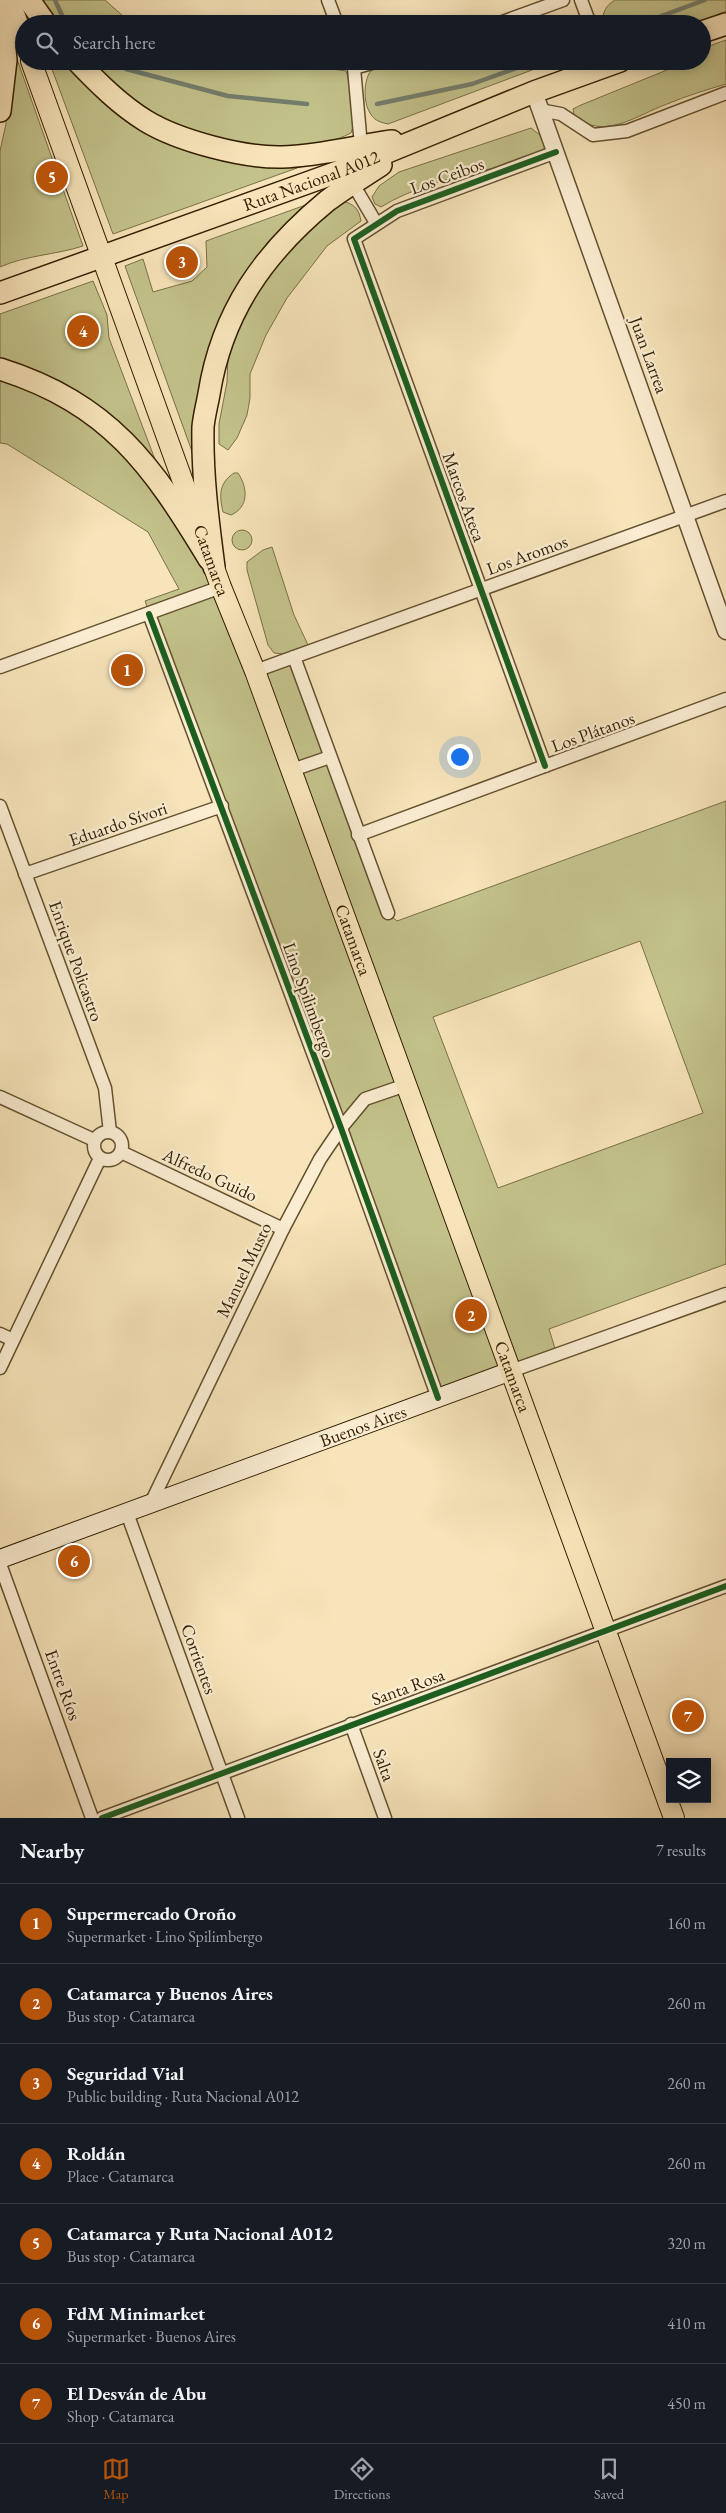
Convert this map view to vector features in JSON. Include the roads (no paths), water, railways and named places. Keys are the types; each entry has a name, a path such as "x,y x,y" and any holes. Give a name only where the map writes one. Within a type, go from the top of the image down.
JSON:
{"highway":[{"path":"29,0 40,15"},
{"path":"0,3 6,60 0,111"},
{"path":"711,29 726,24"},
{"path":"85,70 105,91 147,122 192,140 236,152 281,157 367,159 353,184 328,201 268,258 242,297 222,337 211,381 203,426 207,516 214,567"},
{"name":"Ruta Nacional A012","path":"0,293 367,159 422,136 537,101 597,70"},
{"path":"0,369 26,378 70,399 102,421 135,452 166,490 214,567"}],"main road":[{"path":"9,0 15,16"},
{"name":"Catamarca","path":"34,70 221,587 292,770 674,1818"},
{"name":"Buenos Aires","path":"0,1559 511,1371"}],"street":[{"path":"328,0 334,15"},
{"path":"522,15 563,0"},
{"path":"581,0 587,15"},
{"path":"354,70 367,159"},
{"path":"537,101 561,114 592,135 627,131 726,93"},
{"name":"Juan Larrea","path":"537,101 726,631"},
{"name":"Los Ceibos","path":"354,239 397,211 556,152"},
{"path":"353,184 376,223"},
{"name":"Marcos Ateca","path":"354,239 545,766"},
{"name":"Los Aromos","path":"255,671 726,502"},
{"path":"0,667 221,587"},
{"name":"Lino Spilimbergo","path":"149,614 222,806 438,1398"},
{"path":"294,657 388,913"},
{"name":"Los Plátanos","path":"358,835 726,699"},
{"path":"292,770 330,756"},
{"name":"Enrique Policastro","path":"0,806 105,1088 110,1132"},
{"name":"Eduardo Sívori","path":"26,874 222,806"},
{"name":"Manuel Musto","path":"150,1504 283,1229 320,1159 340,1128 365,1099 406,1084"},
{"path":"0,1097 94,1140"},
{"path":"110,1132 120,1139 121,1152 114,1159 100,1158 94,1152 94,1140 101,1133 110,1132"},
{"name":"Alfredo Guido","path":"121,1152 283,1229"},
{"path":"0,1368 100,1158"},
{"name":"Buenos Aires","path":"511,1371 725,1296"},
{"path":"0,1334 14,1340"},
{"name":"Corrientes","path":"127,1513 238,1818"},
{"name":"Entre Ríos","path":"0,1564 92,1818"},
{"name":"Santa Rosa","path":"102,1818 726,1586"},
{"name":"Salta","path":"351,1724 385,1818"}],"waterway":[{"path":"55,0 62,15"},
{"path":"664,15 705,0"},
{"path":"130,70 228,96 307,104"},
{"path":"377,104 472,84 511,70"}],"place":[{"name":"Catamarca y Ruta Nacional A012","path":"52,177"},
{"name":"Seguridad Vial","path":"182,262"},
{"name":"Roldán","path":"83,331"},
{"name":"Supermercado Oroño","path":"127,670"},
{"name":"Catamarca y Buenos Aires","path":"471,1315"},
{"name":"FdM Minimarket","path":"74,1561"},
{"name":"El Desván de Abu","path":"688,1716"}]}
